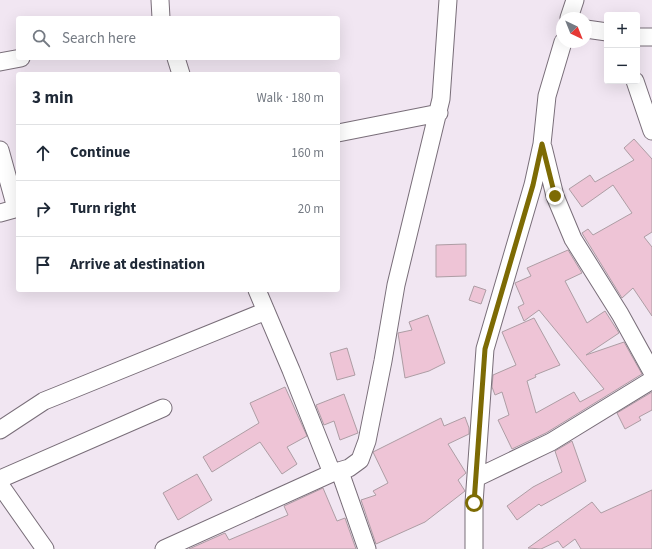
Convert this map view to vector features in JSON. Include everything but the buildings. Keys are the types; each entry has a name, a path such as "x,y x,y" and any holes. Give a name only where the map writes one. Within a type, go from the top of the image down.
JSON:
{"street":[{"path":"160,0 161,16"},
{"path":"164,549 349,468 360,460 367,441 396,285 438,113 446,50 448,0"},
{"path":"572,12 575,0"},
{"path":"592,30 604,32"},
{"path":"640,37 652,37"},
{"path":"474,549 474,503 485,349 533,185 542,144 548,96 561,48"},
{"path":"0,62 16,59"},
{"path":"177,60 180,72"},
{"path":"636,84 652,131"},
{"path":"340,133 438,113"},
{"path":"542,144 555,196 573,239 620,314 652,372"},
{"path":"0,150 11,210"},
{"path":"258,292 367,549"},
{"path":"0,430 59,394 266,311"},
{"path":"476,478 551,442 652,380"},
{"path":"0,479 163,408"},
{"path":"0,485 45,549"}],"route":[{"path":"474,503 482,371 485,349 533,185 542,144 555,196"}]}
